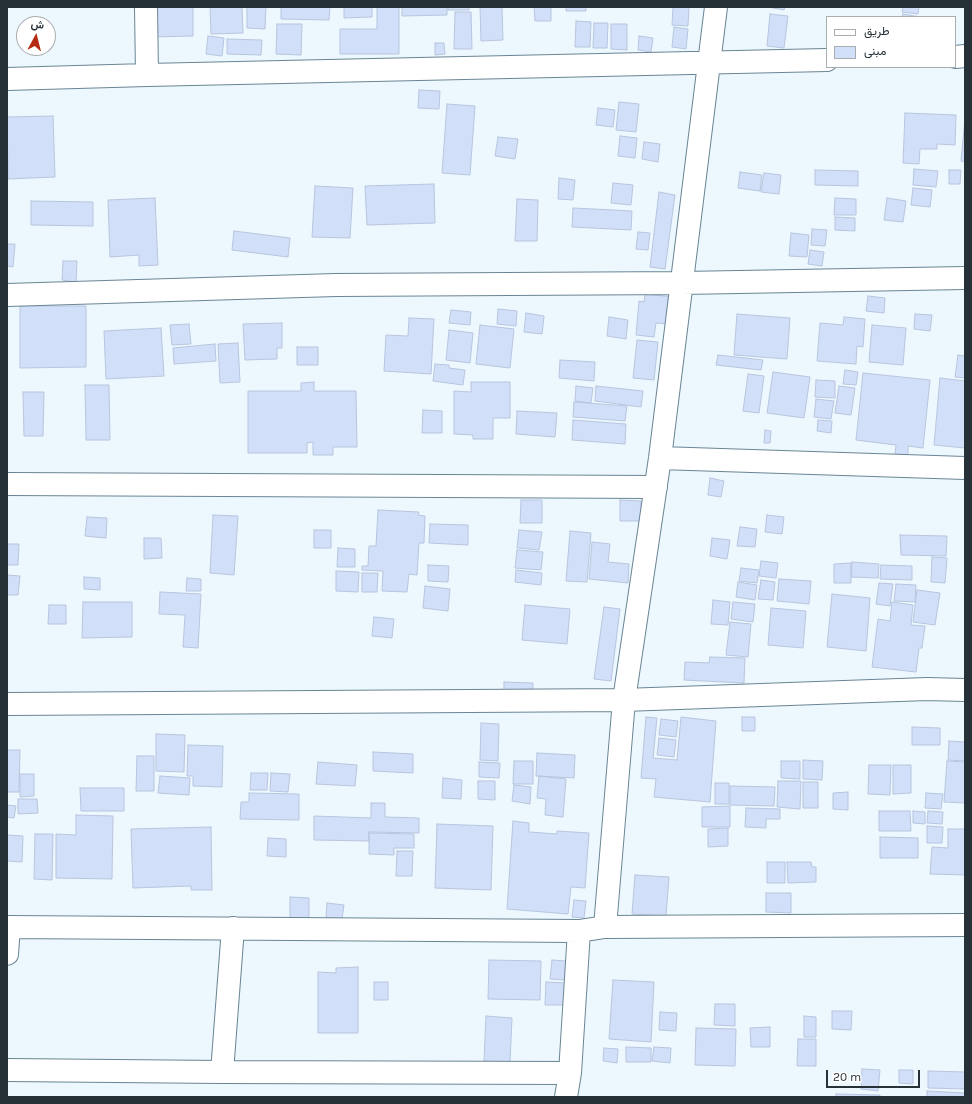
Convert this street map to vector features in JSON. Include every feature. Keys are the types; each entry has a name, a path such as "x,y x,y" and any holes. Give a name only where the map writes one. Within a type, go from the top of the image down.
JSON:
{"street":[{"path":"146,7 147,75"},
{"path":"605,926 624,700 660,458 716,7"},
{"path":"7,79 826,60"},
{"path":"7,295 336,285 682,283 965,278"},
{"path":"660,458 965,468"},
{"path":"7,484 656,487"},
{"path":"7,704 624,700 927,689 965,690"},
{"path":"7,954 8,927 579,931 605,926 965,925"},
{"path":"222,1072 233,928"},
{"path":"566,1097 570,1072 579,931"},
{"path":"7,1070 222,1072 570,1072"}],"building":[{"path":"150,7 193,7 193,36 150,37"},
{"path":"210,7 242,7 243,33 211,34"},
{"path":"247,7 266,7 265,29 247,28"},
{"path":"281,7 330,7 329,20 281,19"},
{"path":"344,7 372,7 372,17 344,18"},
{"path":"377,7 399,7 399,54 340,54 340,29 377,29"},
{"path":"402,7 447,7 447,15 402,16"},
{"path":"448,7 469,7 469,10 448,10"},
{"path":"480,7 502,7 503,40 481,41"},
{"path":"534,7 551,7 551,21 535,21"},
{"path":"566,7 586,7 586,11 566,11"},
{"path":"673,7 689,7 688,26 672,25"},
{"path":"768,7 785,7 784,10"},
{"path":"903,7 919,7 918,14 902,12"},
{"path":"455,12 471,12 472,49 454,49"},
{"path":"770,14 788,16 784,48 767,46"},
{"path":"903,14 914,16 902,16"},
{"path":"576,21 591,22 590,47 575,47"},
{"path":"594,23 608,23 607,48 593,48"},
{"path":"277,24 302,24 301,55 276,54"},
{"path":"611,24 627,24 627,50 611,49"},
{"path":"674,27 688,29 686,49 672,47"},
{"path":"208,36 224,38 222,56 206,54"},
{"path":"639,36 653,38 651,52 638,50"},
{"path":"227,39 262,40 261,55 227,54"},
{"path":"435,43 444,43 445,54 435,55"},
{"path":"419,90 440,91 439,109 418,108"},
{"path":"619,102 639,104 636,132 616,130"},
{"path":"447,104 475,106 470,175 442,173"},
{"path":"598,108 615,110 613,127 596,125"},
{"path":"905,113 956,115 955,145 937,144 937,149 920,149 919,164 903,163"},
{"path":"53,116 55,177 8,179 7,117"},
{"path":"965,119 965,162 961,161"},
{"path":"620,136 637,138 635,158 618,156"},
{"path":"498,137 518,139 515,159 495,156"},
{"path":"644,142 660,144 658,162 642,159"},
{"path":"914,169 938,171 936,187 913,185"},
{"path":"815,170 858,171 858,186 815,185"},
{"path":"949,170 961,170 960,184 949,184"},
{"path":"740,172 762,175 760,191 738,188"},
{"path":"764,173 781,175 779,194 761,192"},
{"path":"559,178 575,180 573,200 558,199"},
{"path":"613,183 633,185 631,205 611,203"},
{"path":"434,184 435,223 367,225 365,186"},
{"path":"315,186 353,188 350,238 312,237"},
{"path":"913,188 932,190 930,207 911,205"},
{"path":"659,192 675,195 665,269 650,267"},
{"path":"155,198 158,265 139,266 139,255 110,257 108,200"},
{"path":"835,198 856,199 856,215 834,215"},
{"path":"887,198 906,201 903,222 884,220"},
{"path":"517,199 538,200 537,241 515,241"},
{"path":"31,201 93,202 93,226 31,225"},
{"path":"573,208 632,211 631,230 572,227"},
{"path":"835,217 855,218 855,231 835,230"},
{"path":"812,229 827,230 825,246 811,245"},
{"path":"234,231 290,238 288,257 232,250"},
{"path":"638,232 650,233 648,250 636,249"},
{"path":"791,233 809,235 807,257 789,256"},
{"path":"7,244 15,244 13,267 7,266"},
{"path":"810,250 824,252 822,266 808,264"},
{"path":"63,261 77,261 76,282 62,280"},
{"path":"645,294 673,297 670,324 656,323 654,337 636,335 639,301 644,302"},
{"path":"868,296 885,298 884,313 866,311"},
{"path":"20,306 86,306 86,367 20,368"},
{"path":"498,309 517,311 516,326 497,324"},
{"path":"451,310 471,312 470,325 449,323"},
{"path":"526,313 544,316 542,334 524,332"},
{"path":"737,314 790,318 787,359 734,355"},
{"path":"915,314 932,315 930,331 914,329"},
{"path":"609,317 628,320 626,339 607,336"},
{"path":"844,317 865,319 863,347 857,346 856,364 817,361 820,323 843,325"},
{"path":"409,318 434,319 431,374 384,371 386,335 408,336"},
{"path":"282,323 282,348 277,348 277,359 245,360 243,324"},
{"path":"189,324 191,344 172,345 170,325"},
{"path":"480,325 514,329 510,368 476,364"},
{"path":"872,325 906,328 903,365 869,362"},
{"path":"161,328 164,376 106,379 104,331"},
{"path":"449,330 473,333 470,363 446,360"},
{"path":"637,340 658,342 654,380 633,378"},
{"path":"238,343 240,382 220,383 218,344"},
{"path":"215,344 216,361 174,364 173,348"},
{"path":"297,347 318,347 318,365 297,365"},
{"path":"718,355 763,360 761,370 716,365"},
{"path":"958,355 965,356 965,378 955,377"},
{"path":"560,360 595,362 594,381 559,378"},
{"path":"435,364 449,365 449,368 465,370 463,385 433,381"},
{"path":"845,370 858,372 856,385 843,384"},
{"path":"773,372 810,377 804,418 767,413"},
{"path":"863,373 930,380 923,448 908,446 908,455 895,454 896,445 856,440"},
{"path":"748,374 764,376 759,413 743,411"},
{"path":"940,378 965,381 965,448 934,445"},
{"path":"816,380 835,381 835,398 815,397"},
{"path":"314,382 314,391 356,391 357,447 333,447 333,455 313,455 313,442 307,443 307,453 248,453 248,391 301,391 301,383"},
{"path":"471,382 510,382 510,418 493,418 493,439 473,439 473,435 454,434 454,391 471,392"},
{"path":"85,385 109,385 110,440 86,440"},
{"path":"576,386 593,388 591,403 575,401"},
{"path":"596,386 643,391 641,407 595,401"},
{"path":"839,386 855,388 851,415 835,413"},
{"path":"23,392 44,392 43,436 24,436"},
{"path":"816,399 834,401 831,419 814,417"},
{"path":"574,402 627,406 625,421 573,417"},
{"path":"423,410 442,411 442,433 422,433"},
{"path":"517,411 557,413 555,437 516,434"},
{"path":"573,420 626,424 625,444 572,440"},
{"path":"818,420 832,421 831,433 817,431"},
{"path":"765,430 771,431 770,443 764,443"},
{"path":"710,478 724,481 721,497 708,495"},
{"path":"521,500 542,500 542,523 520,523"},
{"path":"620,500 641,501 641,521 620,521"},
{"path":"378,510 419,512 418,515 425,516 424,543 419,543 417,575 409,574 407,592 382,591 383,571 362,570 362,566 368,566 369,546 376,546"},
{"path":"213,515 238,516 234,575 210,573"},
{"path":"767,515 784,517 782,534 765,532"},
{"path":"87,517 107,518 106,538 85,536"},
{"path":"430,524 468,525 468,545 429,543"},
{"path":"740,527 757,529 755,547 737,546"},
{"path":"314,530 331,530 331,548 314,548"},
{"path":"519,530 542,532 539,550 517,548"},
{"path":"570,531 591,533 587,582 566,581"},
{"path":"900,535 947,536 946,556 901,555"},
{"path":"144,538 161,538 162,558 144,559"},
{"path":"712,538 730,540 727,559 710,556"},
{"path":"592,542 610,544 608,562 629,564 628,583 589,579"},
{"path":"7,544 19,544 18,565 7,565"},
{"path":"338,548 355,549 355,567 337,567"},
{"path":"517,550 543,552 541,570 515,568"},
{"path":"932,557 947,558 945,583 931,582"},
{"path":"761,561 778,563 776,578 759,576"},
{"path":"852,562 879,564 878,578 851,577"},
{"path":"851,563 851,583 834,583 834,564"},
{"path":"428,565 449,566 448,582 428,581"},
{"path":"881,565 912,566 912,580 880,579"},
{"path":"741,568 759,570 757,583 739,581"},
{"path":"516,570 542,573 541,585 515,582"},
{"path":"336,571 359,572 358,592 336,591"},
{"path":"362,573 378,573 377,592 362,592"},
{"path":"7,575 20,576 18,595 7,595"},
{"path":"84,577 100,578 100,590 84,589"},
{"path":"187,578 201,579 201,591 186,591"},
{"path":"779,579 811,581 809,604 777,601"},
{"path":"761,580 775,582 773,600 758,599"},
{"path":"738,582 757,585 755,600 736,597"},
{"path":"879,583 893,584 890,606 876,604"},
{"path":"896,584 916,585 915,602 894,601"},
{"path":"425,586 450,589 448,611 423,608"},
{"path":"917,590 940,593 935,625 913,622"},
{"path":"160,592 201,594 198,648 183,647 185,615 159,614"},
{"path":"832,594 870,598 866,651 827,647"},
{"path":"713,600 730,602 728,625 711,624"},
{"path":"83,602 132,602 132,637 82,638"},
{"path":"733,602 755,604 753,622 731,619"},
{"path":"892,602 913,605 911,625 925,626 922,648 919,648 916,672 872,667 878,619 890,621"},
{"path":"49,605 66,605 66,624 48,624"},
{"path":"525,605 570,609 567,644 522,640"},
{"path":"604,607 620,609 611,681 594,679"},
{"path":"771,608 806,611 803,648 768,645"},
{"path":"374,617 394,619 392,638 372,636"},
{"path":"730,622 751,624 748,657 726,655"},
{"path":"710,657 745,658 744,683 684,680 685,662 709,663"},
{"path":"504,682 533,683 533,697 504,696"},
{"path":"646,717 657,718 653,758 677,760 681,717 716,721 710,802 654,797 656,779 641,778"},
{"path":"742,717 755,717 755,731 742,731"},
{"path":"661,719 678,721 676,737 659,735"},
{"path":"481,723 499,724 498,761 480,760"},
{"path":"912,727 940,728 940,745 912,745"},
{"path":"156,734 185,735 184,772 156,771"},
{"path":"659,738 676,740 674,757 657,755"},
{"path":"949,741 965,742 965,761 948,760"},
{"path":"188,745 223,746 222,787 193,786 193,776 187,776"},
{"path":"7,750 20,750 19,792 7,792"},
{"path":"373,752 413,754 413,773 373,771"},
{"path":"537,753 575,755 574,778 536,776"},
{"path":"137,756 154,756 154,791 136,791"},
{"path":"803,760 823,761 822,780 803,779"},
{"path":"514,761 533,761 533,784 513,784"},
{"path":"781,761 800,761 800,779 781,778"},
{"path":"947,761 965,762 965,803 944,802"},
{"path":"318,762 357,765 355,786 316,784"},
{"path":"479,762 500,763 499,778 479,777"},
{"path":"869,765 891,765 890,795 868,794"},
{"path":"893,765 911,765 911,793 893,794"},
{"path":"251,773 268,773 267,790 250,790"},
{"path":"271,773 290,774 288,792 270,791"},
{"path":"20,774 34,774 34,796 20,797"},
{"path":"160,776 190,778 189,795 158,793"},
{"path":"539,776 566,779 563,817 545,815 546,799 537,798"},
{"path":"443,778 462,780 461,799 442,798"},
{"path":"478,781 495,781 495,800 478,799"},
{"path":"778,781 801,781 800,809 777,807"},
{"path":"803,782 818,782 818,808 803,808"},
{"path":"715,783 729,783 729,804 715,804"},
{"path":"514,785 531,787 530,804 512,801"},
{"path":"730,786 775,787 774,806 730,805"},
{"path":"80,788 124,788 124,811 81,811"},
{"path":"848,792 848,810 833,809 833,793"},
{"path":"249,793 299,794 299,820 240,819 241,802 249,802"},
{"path":"926,793 943,794 941,809 925,808"},
{"path":"18,799 37,799 38,813 18,814"},
{"path":"371,803 385,803 385,817 419,818 419,833 369,832 369,841 314,840 314,816 371,818"},
{"path":"7,805 16,806 14,818 7,817"},
{"path":"730,806 730,827 702,827 702,807"},
{"path":"746,808 780,809 780,819 766,819 766,828 745,827"},
{"path":"879,811 910,811 911,831 879,831"},
{"path":"913,811 925,812 925,824 913,823"},
{"path":"928,811 943,812 942,824 927,823"},
{"path":"76,815 113,816 112,879 56,878 56,834 76,835"},
{"path":"513,821 529,823 529,832 557,834 557,831 589,833 585,888 571,887 568,914 507,909"},
{"path":"437,824 493,826 491,890 435,888"},
{"path":"927,826 943,827 942,843 927,843"},
{"path":"211,827 212,890 191,890 191,886 133,888 131,829"},
{"path":"728,828 728,846 708,847 708,829"},
{"path":"948,829 965,829 965,875 930,874 932,847 948,848"},
{"path":"369,833 414,834 414,848 394,848 394,855 369,854"},
{"path":"35,834 53,834 52,880 34,879"},
{"path":"7,835 23,836 22,862 7,861"},
{"path":"880,837 918,838 918,858 880,858"},
{"path":"268,838 286,839 286,857 267,856"},
{"path":"397,851 413,851 412,876 396,876"},
{"path":"767,862 785,862 785,883 767,883"},
{"path":"787,862 811,862 812,867 816,867 816,882 788,883"},
{"path":"635,875 669,877 666,916 632,914"},
{"path":"766,893 791,893 791,913 766,912"},
{"path":"290,897 309,898 309,918 290,918"},
{"path":"574,900 586,901 584,918 572,917"},
{"path":"327,903 344,905 342,919 326,918"},
{"path":"489,960 541,961 540,1000 488,999"},
{"path":"552,960 566,961 565,980 550,979"},
{"path":"358,967 358,1033 318,1033 318,972 336,973 336,968"},
{"path":"613,980 654,982 651,1042 609,1039"},
{"path":"374,982 388,982 388,1000 374,1000"},
{"path":"546,982 566,983 565,1005 545,1005"},
{"path":"715,1004 735,1004 735,1026 714,1025"},
{"path":"832,1011 852,1011 851,1030 832,1029"},
{"path":"660,1012 677,1013 676,1031 659,1030"},
{"path":"486,1016 512,1018 510,1062 484,1061"},
{"path":"804,1016 816,1017 816,1037 804,1037"},
{"path":"770,1027 770,1047 751,1047 750,1028"},
{"path":"696,1028 736,1029 735,1066 695,1065"},
{"path":"798,1039 816,1039 816,1066 797,1066"},
{"path":"626,1047 651,1048 651,1062 626,1062"},
{"path":"654,1047 671,1048 670,1063 652,1061"},
{"path":"604,1048 618,1049 617,1063 603,1061"},
{"path":"862,1069 880,1070 878,1091 861,1089"},
{"path":"899,1070 913,1070 913,1084 899,1083"},
{"path":"928,1071 965,1072 965,1089 928,1088"},
{"path":"927,1091 965,1093 965,1097 927,1097"},
{"path":"836,1094 880,1095 880,1097 836,1097"}]}
